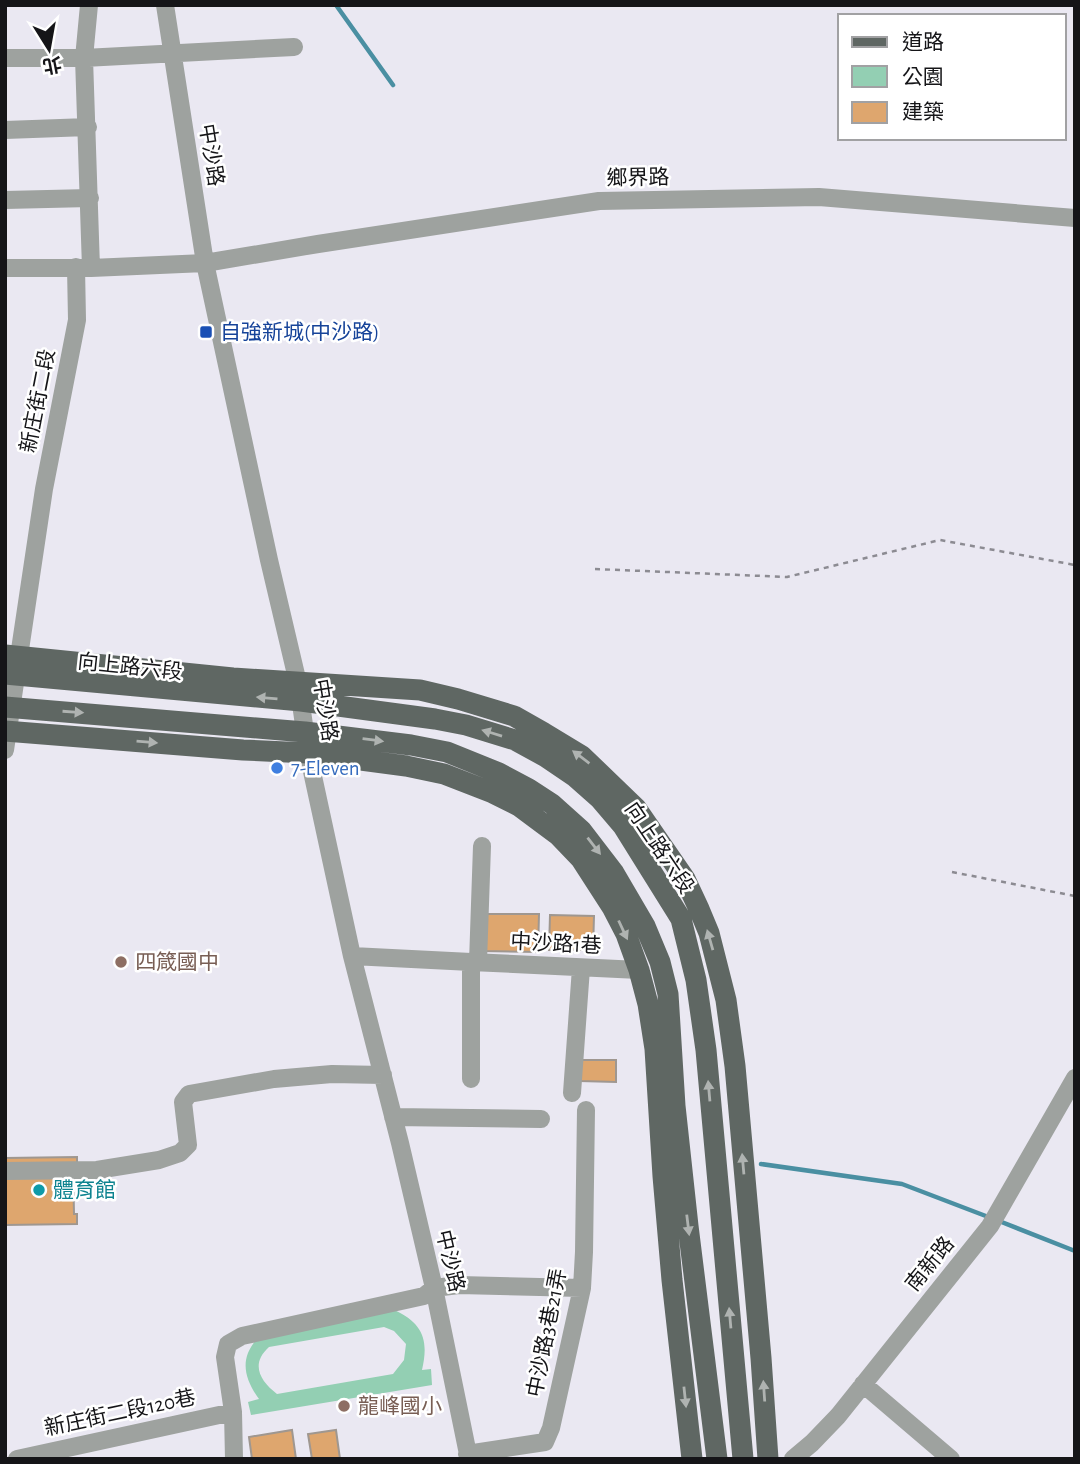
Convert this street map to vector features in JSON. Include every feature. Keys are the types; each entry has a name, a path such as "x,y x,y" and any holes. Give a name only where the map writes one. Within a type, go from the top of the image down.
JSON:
{"main road":[{"name":"向上路六段","path":"12,665 300,692 466,725 515,740 546,757 574,776 600,799 623,827 681,919 696,980 706,1050 743,1459"},
{"name":"向上路六段","path":"300,692 420,690 514,716 582,756 608,780 636,808 685,879 709,933 726,1000 735,1066 768,1459"},
{"path":"8,707 307,743 444,774 519,806 558,835 581,859 626,934 648,1004 655,1049 672,1280 692,1459"},
{"path":"6,737 243,750 307,743 411,744 447,752 499,773 552,804 581,830 614,873 645,926 660,962 668,993 684,1186 717,1459"}],"street":[{"name":"新庄街二段","path":"6,737 12,665 77,320 84,267 90,198 84,58 89,5"},
{"name":"中沙路","path":"164,5 205,262 300,692 307,743 352,956 433,1288 468,1456"},
{"path":"5,58 84,58 294,47"},
{"path":"5,130 88,127"},
{"name":"鄉界路","path":"5,268 205,262 599,201 818,197 1075,218"},
{"path":"5,200 90,198"},
{"path":"471,1079 482,846"},
{"name":"中沙路1巷","path":"352,956 639,971"},
{"path":"572,1093 581,968"},
{"path":"5,1171 97,1170 159,1160 180,1153 188,1145 183,1102 189,1094 274,1079 332,1074 383,1075"},
{"name":"南新路","path":"793,1459 838,1416 995,1219 1075,1078"},
{"name":"中沙路3巷21弄","path":"468,1456 544,1451 582,1288 586,1110"},
{"path":"393,1117 541,1119"},
{"path":"234,1459 233,1412 225,1357 228,1344 242,1336 424,1296 433,1288 459,1285 582,1288"},
{"path":"863,1384 951,1459"},
{"name":"新庄街二段120巷","path":"17,1459 233,1412"}],"path":[{"path":"595,569 787,578 940,540 1075,565"},
{"path":"952,872 1075,896"}],"green space":[{"path":"394,1310 412,1321 422,1334 425,1350 422,1370 431,1369 432,1385 251,1415 248,1402 259,1399 249,1383 246,1359 260,1336","holes":["384,1327 394,1331 406,1344 404,1360 393,1374 277,1394 266,1384 260,1372 260,1360 269,1347"]}],"building":[{"path":"484,914 539,914 538,952 483,951"},
{"path":"550,915 594,916 593,950 549,950"},
{"path":"580,1060 616,1060 616,1082 580,1081"},
{"name":"體育館","path":"77,1157 77,1166 73,1165 74,1214 77,1214 77,1224 5,1225 5,1158"},
{"path":"292,1430 296,1459 252,1459 249,1437"},
{"path":"336,1430 340,1459 312,1459 308,1434"}],"waterway":[{"path":"336,5 393,85"},
{"path":"761,1164 902,1184 991,1218"},
{"path":"999,1221 1075,1251"}],"place":[{"name":"自強新城(中沙路)","path":"206,332"},
{"name":"7-Eleven","path":"277,768"},
{"name":"四箴國中","path":"121,962"},
{"name":"體育館","path":"39,1190"},
{"name":"龍峰國小","path":"344,1406"}]}
